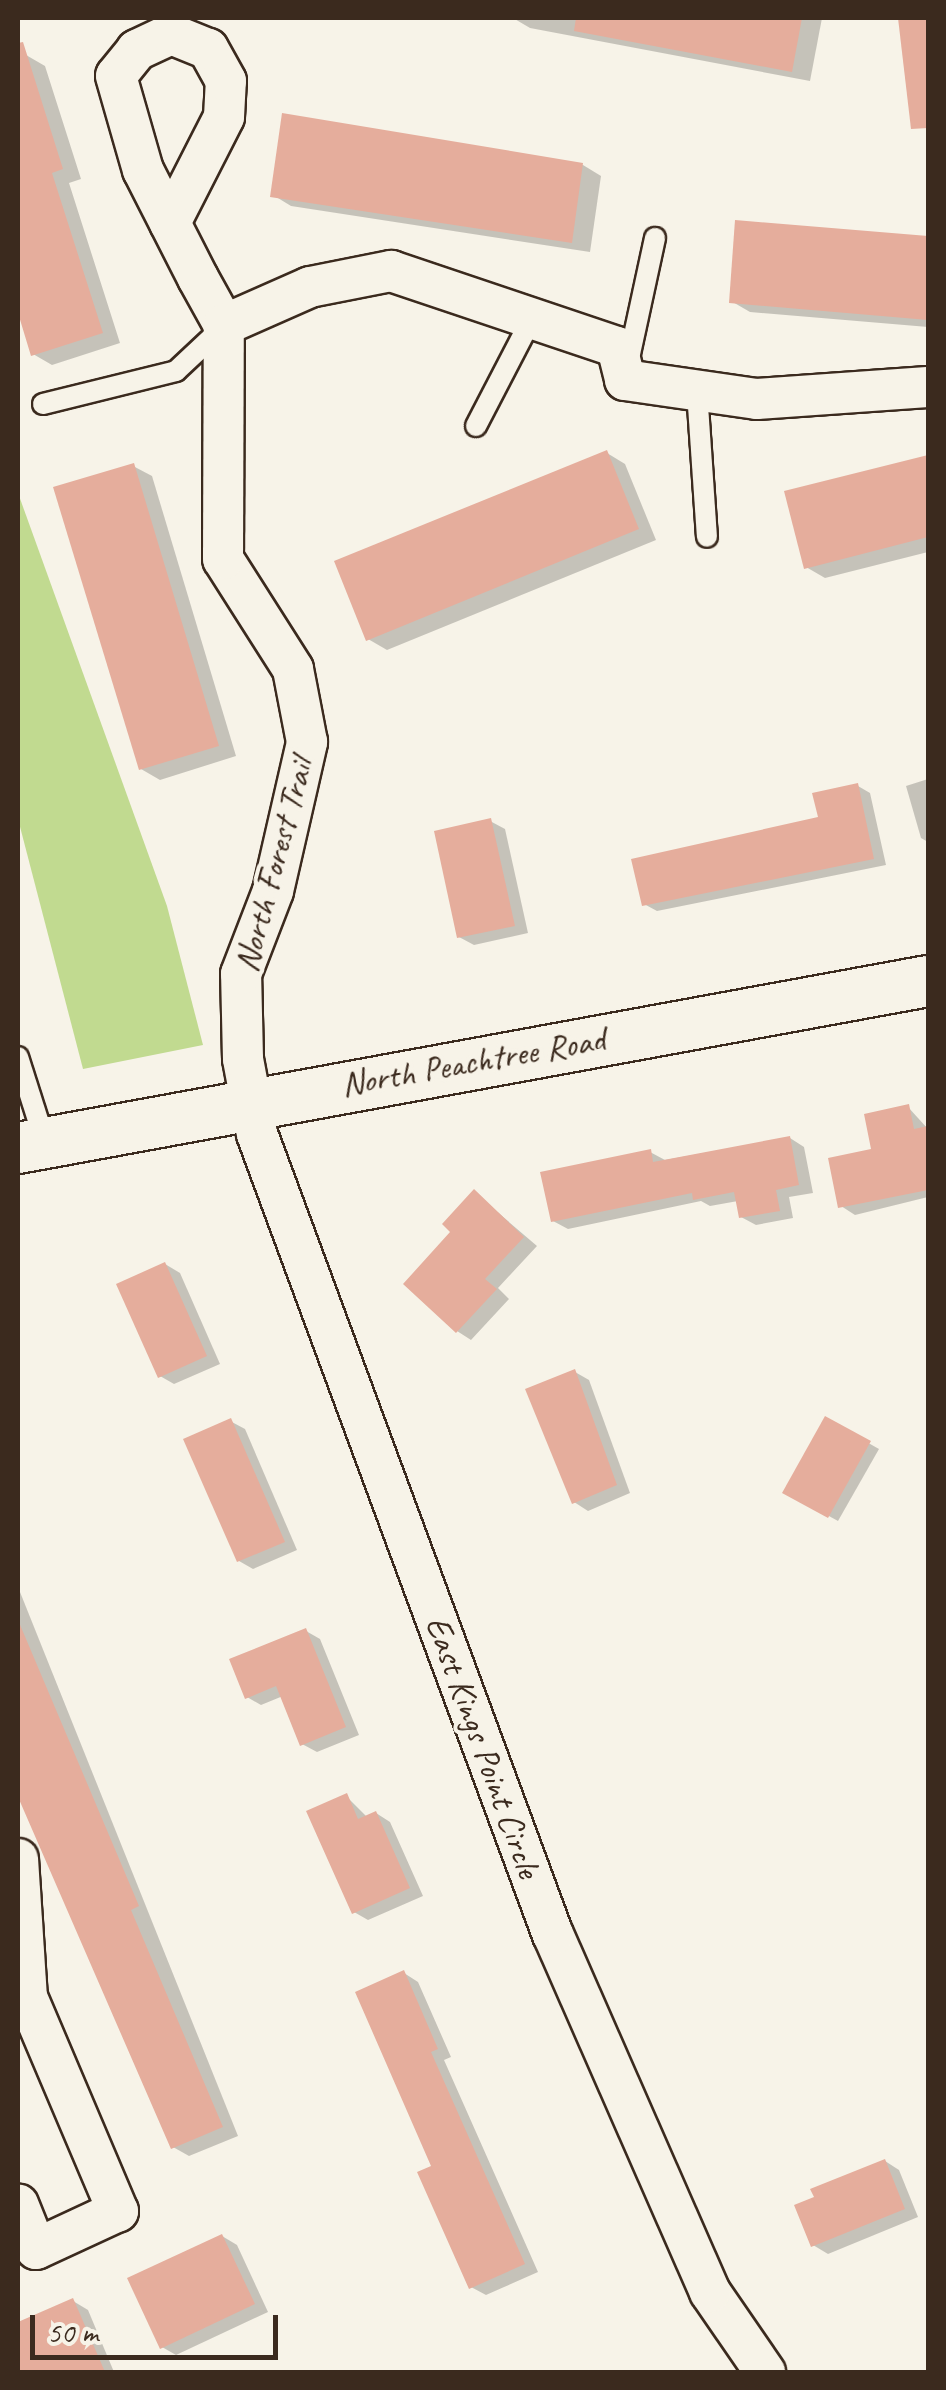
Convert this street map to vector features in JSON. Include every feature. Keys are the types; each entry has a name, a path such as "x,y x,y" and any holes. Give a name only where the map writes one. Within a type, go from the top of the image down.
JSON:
{"street":[{"path":"170,223 224,325 310,286 390,271 617,347 625,380 756,399 928,387"},
{"name":"North Forest Trail","path":"224,325 223,559 293,670 307,742 273,891 241,974 248,1100"},
{"name":"North Peachtree Road","path":"32,1145 248,1100 928,981"},
{"name":"East Kings Point Circle","path":"248,1100 553,1935 710,2292 765,2372"},
{"path":"18,1859 22,1998 118,2210 27,2252 18,2204"}],"lane":[{"path":"625,380 655,238"},
{"path":"476,426 532,318"},
{"path":"43,404 176,371 224,325"},
{"path":"698,390 707,537"},
{"path":"18,1057 32,1145"}],"green space":[{"path":"18,493 167,906 203,1045 83,1069 18,819"}],"building":[{"path":"576,18 802,18 792,72 574,31"},
{"path":"898,18 928,18 928,128 911,129"},
{"path":"23,42 63,169 52,173 103,333 31,356 18,313 18,43"},
{"path":"282,113 583,163 572,243 270,197"},
{"path":"735,220 928,236 928,320 729,303"},
{"path":"607,450 639,529 366,641 334,561"},
{"path":"928,455 928,537 804,569 784,491"},
{"path":"134,463 219,746 139,770 53,487"},
{"path":"858,783 874,859 642,906 631,859 818,817 812,793"},
{"path":"491,818 515,926 457,938 434,831"},
{"path":"909,1104 914,1129 928,1126 928,1190 838,1208 828,1158 871,1149 864,1114"},
{"path":"790,1136 799,1185 776,1190 780,1211 739,1218 734,1192 693,1200 692,1193 551,1222 540,1172 651,1149 653,1162"},
{"path":"474,1189 524,1237 485,1279 497,1289 456,1333 403,1284 450,1232 442,1224"},
{"path":"165,1262 207,1356 158,1378 116,1284"},
{"path":"575,1369 617,1485 572,1504 525,1389"},
{"path":"825,1416 871,1441 828,1518 782,1493"},
{"path":"231,1418 285,1542 237,1562 183,1439"},
{"path":"18,1620 139,1906 131,1910 223,2127 171,2149 18,1797"},
{"path":"306,1628 346,1727 300,1746 276,1686 245,1699 229,1659"},
{"path":"347,1793 358,1819 376,1811 410,1888 352,1914 306,1811"},
{"path":"404,1970 438,2049 431,2052 525,2264 469,2289 417,2172 431,2166 355,1992"},
{"path":"885,2159 905,2209 811,2247 794,2205 814,2197 810,2189"},
{"path":"222,2234 255,2304 160,2349 127,2278"},
{"path":"73,2298 105,2372 18,2372 18,2322"}]}
